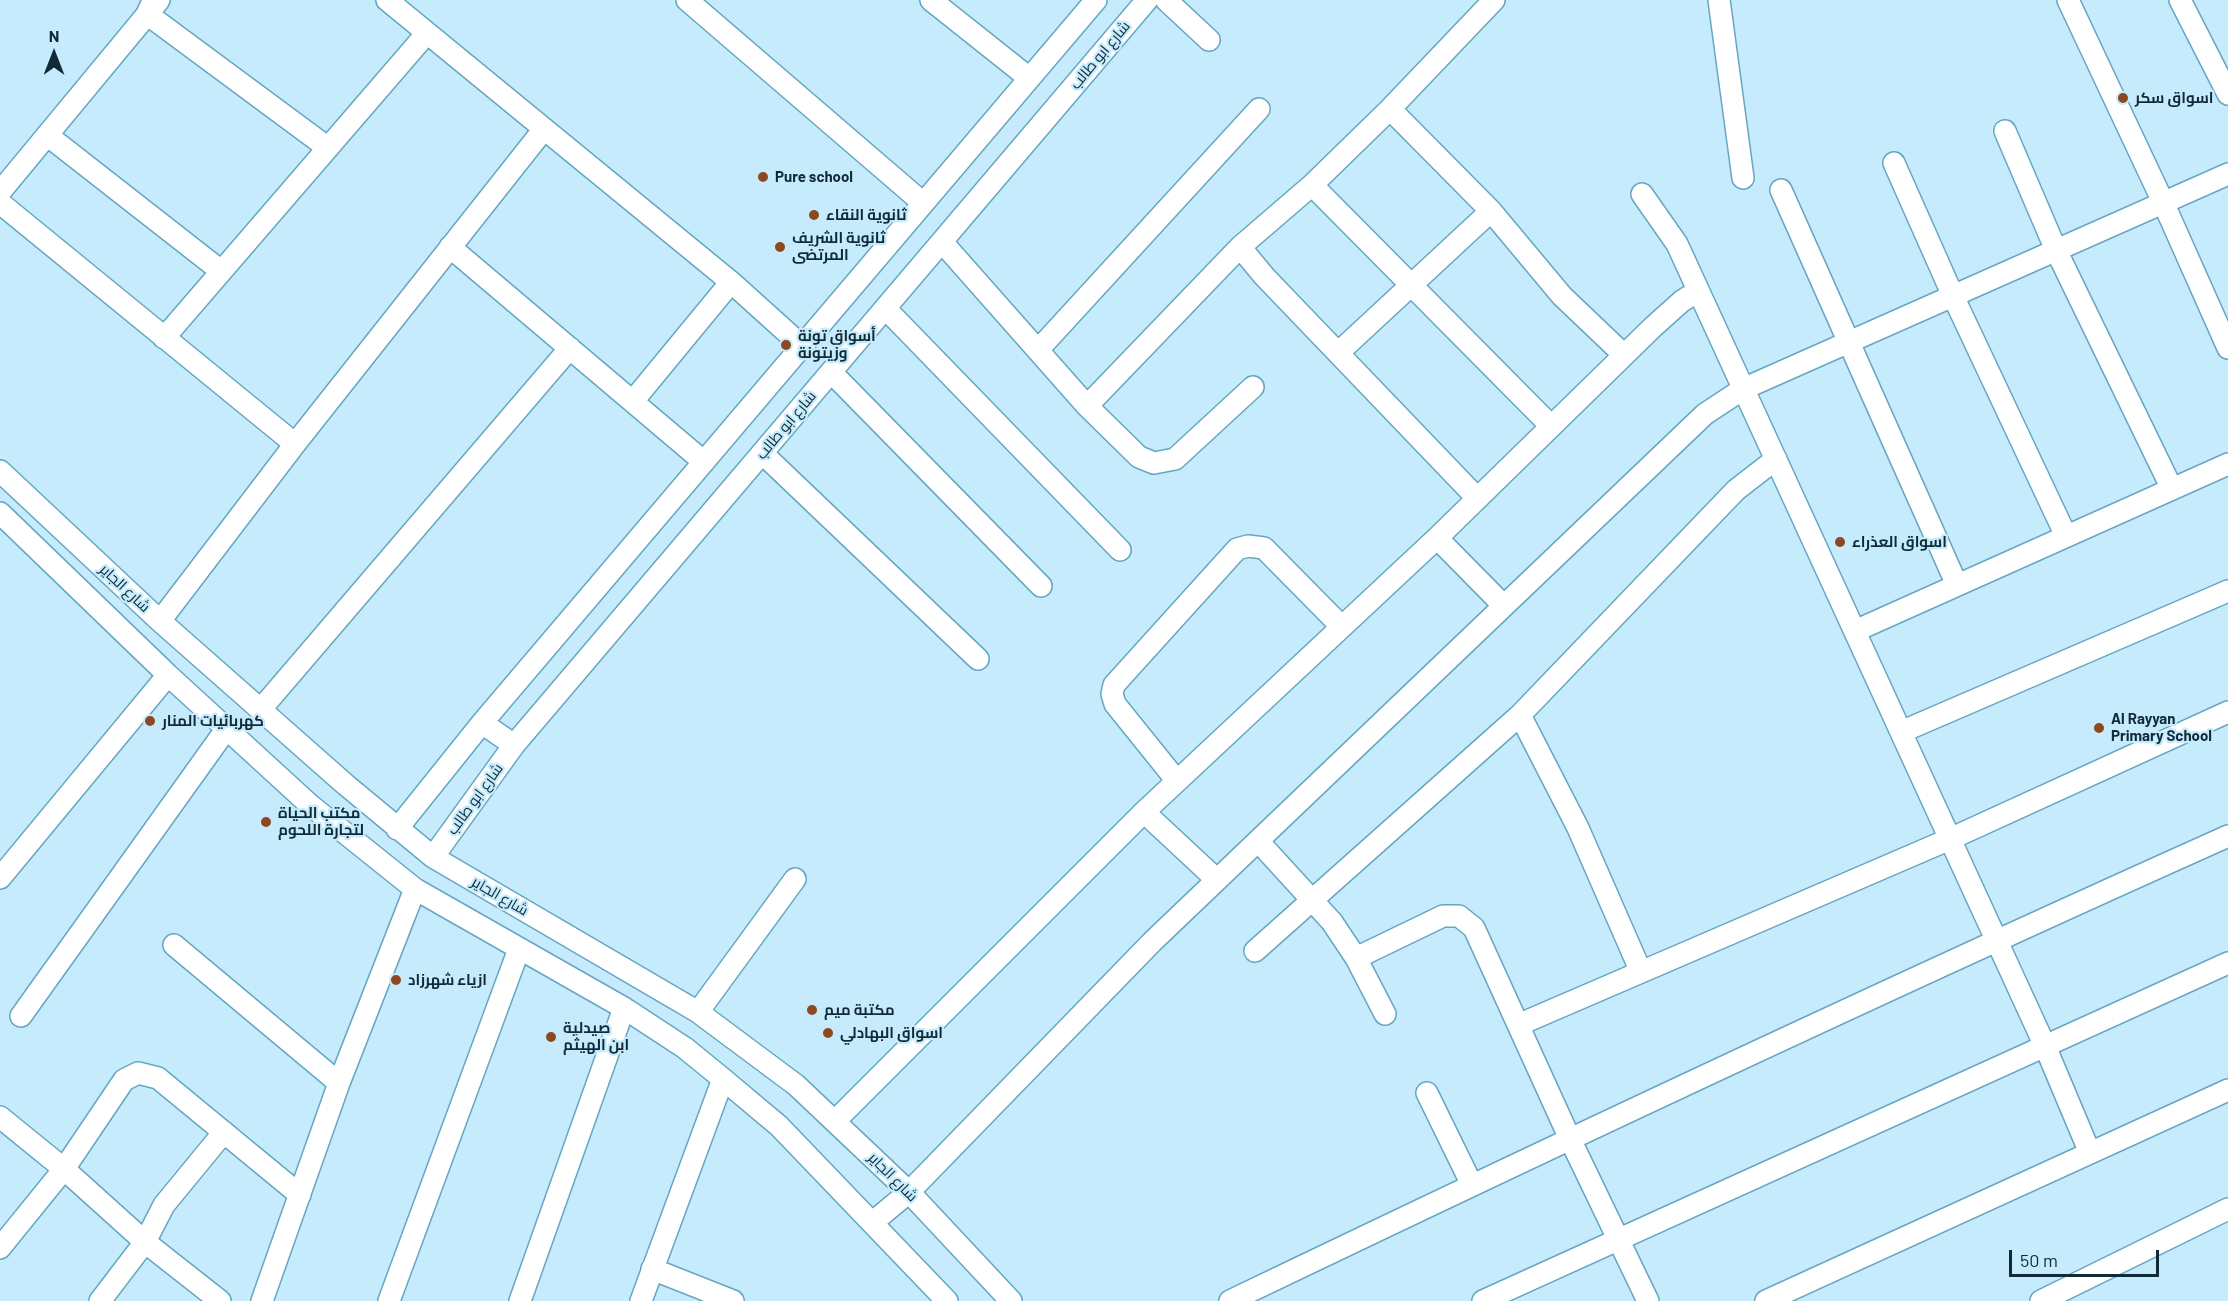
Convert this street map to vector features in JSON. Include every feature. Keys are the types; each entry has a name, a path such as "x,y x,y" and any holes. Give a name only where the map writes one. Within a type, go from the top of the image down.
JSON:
{"street":[{"path":"387,0 730,282 802,346"},
{"path":"688,0 923,203"},
{"path":"931,0 1024,74"},
{"path":"397,828 482,723 1096,0"},
{"name":"شارع ابو طالب","path":"433,857 513,745 1147,0"},
{"path":"1166,0 1209,40"},
{"path":"1087,406 1240,247 1312,185 1390,109 1494,0"},
{"path":"1719,0 1743,178"},
{"path":"2068,0 2163,202 2228,348"},
{"path":"2180,0 2228,94"},
{"path":"0,192 153,5 328,148"},
{"path":"164,338 427,33"},
{"path":"1038,350 1259,109"},
{"path":"1390,109 1491,211 1562,296 1624,355"},
{"path":"160,621 295,444 544,129"},
{"path":"2005,131 2056,250 2172,489"},
{"path":"47,135 221,271"},
{"path":"1894,163 1953,296 2066,536"},
{"path":"873,1222 909,1192 1152,941 1705,414 1743,389 2228,174"},
{"path":"1312,185 1551,426"},
{"path":"1781,190 1957,585"},
{"path":"1642,194 1677,244 1997,940 2090,1153"},
{"path":"0,203 295,444"},
{"path":"1338,353 1491,211"},
{"path":"942,242 1087,406 1139,457 1154,463 1175,459 1253,387"},
{"path":"1240,247 1252,263 1477,498"},
{"path":"450,248 704,462"},
{"path":"633,401 730,282"},
{"path":"835,1121 1144,812 1437,538 1624,355 1682,301 1698,291"},
{"path":"885,309 1120,550"},
{"path":"261,709 570,348"},
{"path":"831,372 1041,586"},
{"path":"762,453 978,659"},
{"path":"1255,951 1520,715 1736,490 1776,459"},
{"path":"1855,630 2228,464"},
{"name":"شارع الجاير","path":"0,471 160,621 433,857 698,1012 796,1084 909,1192 1011,1301"},
{"path":"0,513 168,675 310,805 415,889 624,1008 685,1048 723,1079 779,1126 947,1301"},
{"path":"1437,538 1504,606"},
{"path":"1177,781 1115,704 1112,694 1114,685 1237,549 1248,546 1264,548 1342,627"},
{"path":"1901,732 2228,591"},
{"path":"0,878 168,675"},
{"path":"1518,1025 1950,839 2228,712"},
{"path":"1520,715 1578,828 1641,972"},
{"path":"482,723 513,745"},
{"path":"21,1016 227,728"},
{"path":"1144,812 1216,880"},
{"path":"1230,1301 1472,1185 1997,940 2228,836"},
{"path":"1257,841 1332,922 1356,957 1385,1014"},
{"path":"698,1012 795,879"},
{"path":"262,1301 339,1083 415,889"},
{"path":"1356,957 1443,916 1459,916 1474,928 1570,1139 1648,1301"},
{"path":"174,945 339,1083"},
{"path":"389,1301 519,949"},
{"path":"1483,1301 2228,963"},
{"path":"520,1301 624,1008"},
{"path":"0,1248 64,1169 124,1080 138,1073 158,1078 300,1195"},
{"path":"641,1301 723,1079"},
{"path":"1766,1301 2228,1090"},
{"path":"1427,1092 1472,1185"},
{"path":"0,1117 64,1169 146,1242 220,1301"},
{"path":"100,1301 146,1242 164,1205 224,1132"},
{"path":"2041,1301 2228,1209"},
{"path":"652,1269 733,1301"}],"place":[{"name":"اسواق سكر","path":"2123,98"},
{"name":"Pure school","path":"763,177"},
{"name":"ثانوية النقاء","path":"814,215"},
{"name":"ثانوية الشريف المرتضى","path":"780,247"},
{"name":"أسواق تونة وزيتونة","path":"786,345"},
{"name":"اسواق العذراء","path":"1840,542"},
{"name":"كهربائيات المنار","path":"150,721"},
{"name":"Al Rayyan Primary School","path":"2099,728"},
{"name":"مكتب الحياة لتجارة اللحوم","path":"266,822"},
{"name":"ازياء شهرزاد","path":"396,980"},
{"name":"مكتبة ميم","path":"812,1010"},
{"name":"اسواق البهادلي","path":"828,1033"},
{"name":"صيدلية ابن الهيثم","path":"551,1037"}]}
